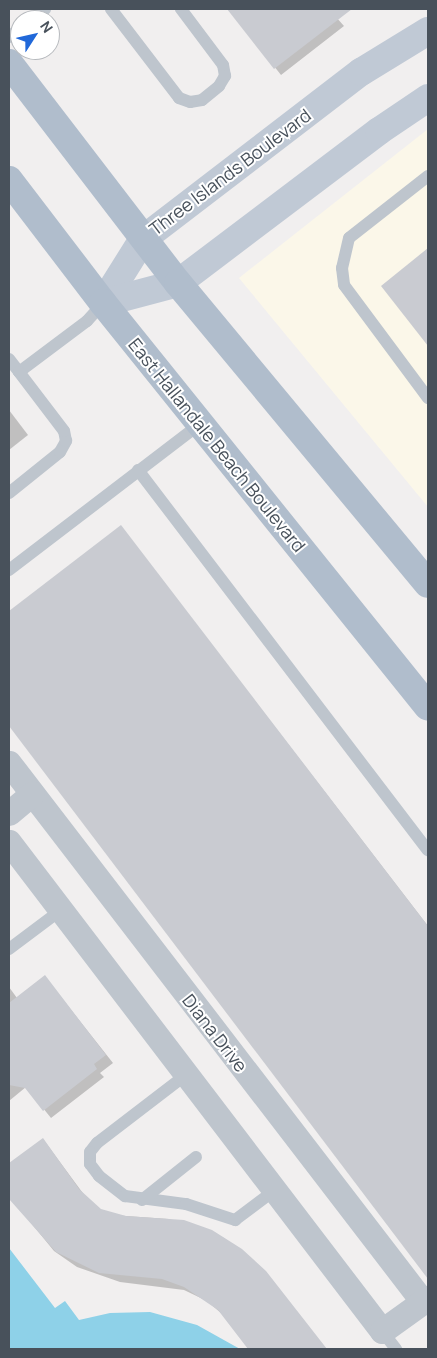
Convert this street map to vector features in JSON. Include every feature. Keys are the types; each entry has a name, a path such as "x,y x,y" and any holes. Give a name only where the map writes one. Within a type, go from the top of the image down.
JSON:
{"main road":[{"path":"9,62 178,283 428,584"},
{"name":"East Hallandale Beach Boulevard","path":"9,180 103,303 428,707"}],"street":[{"name":"Three Islands Boulevard","path":"103,303 143,239 361,72 428,31"},
{"path":"103,303 178,283 379,131 428,98"},
{"name":"Diana Drive","path":"9,764 426,1300"},
{"path":"9,813 32,794"},
{"path":"12,853 61,910 389,1340 426,1300"}],"lane":[{"path":"111,9 179,98 190,102 202,100 220,86 225,76 223,65 181,9"},
{"path":"428,176 349,238 342,268 344,285 428,398"},
{"path":"19,372 87,321 103,303"},
{"path":"9,359 64,431 66,441 60,452 9,493"},
{"path":"9,570 200,424"},
{"path":"138,470 428,850"},
{"path":"9,949 61,910"},
{"path":"187,1074 96,1143 90,1152 90,1164 99,1176 125,1196 142,1200 186,1204 235,1220 275,1190"},
{"path":"142,1200 196,1158"}],"shaded area":[{"path":"428,129 428,507 239,278"}],"water":[{"path":"9,1248 55,1308 65,1301 79,1320 110,1313 150,1312 197,1325 240,1349 9,1349"}],"building":[{"path":"227,9 352,9 274,69"},
{"path":"428,248 428,346 381,286"},
{"path":"121,525 428,926 428,1279 9,726 9,611"},
{"path":"45,975 106,1055 94,1064 97,1069 43,1111 25,1088 9,1085 9,1003"},
{"path":"43,1138 79,1189 101,1209 126,1216 184,1220 212,1230 242,1249 266,1271 327,1349 248,1349 218,1310 184,1287 162,1279 99,1273 56,1252 9,1199 9,1163"}]}
